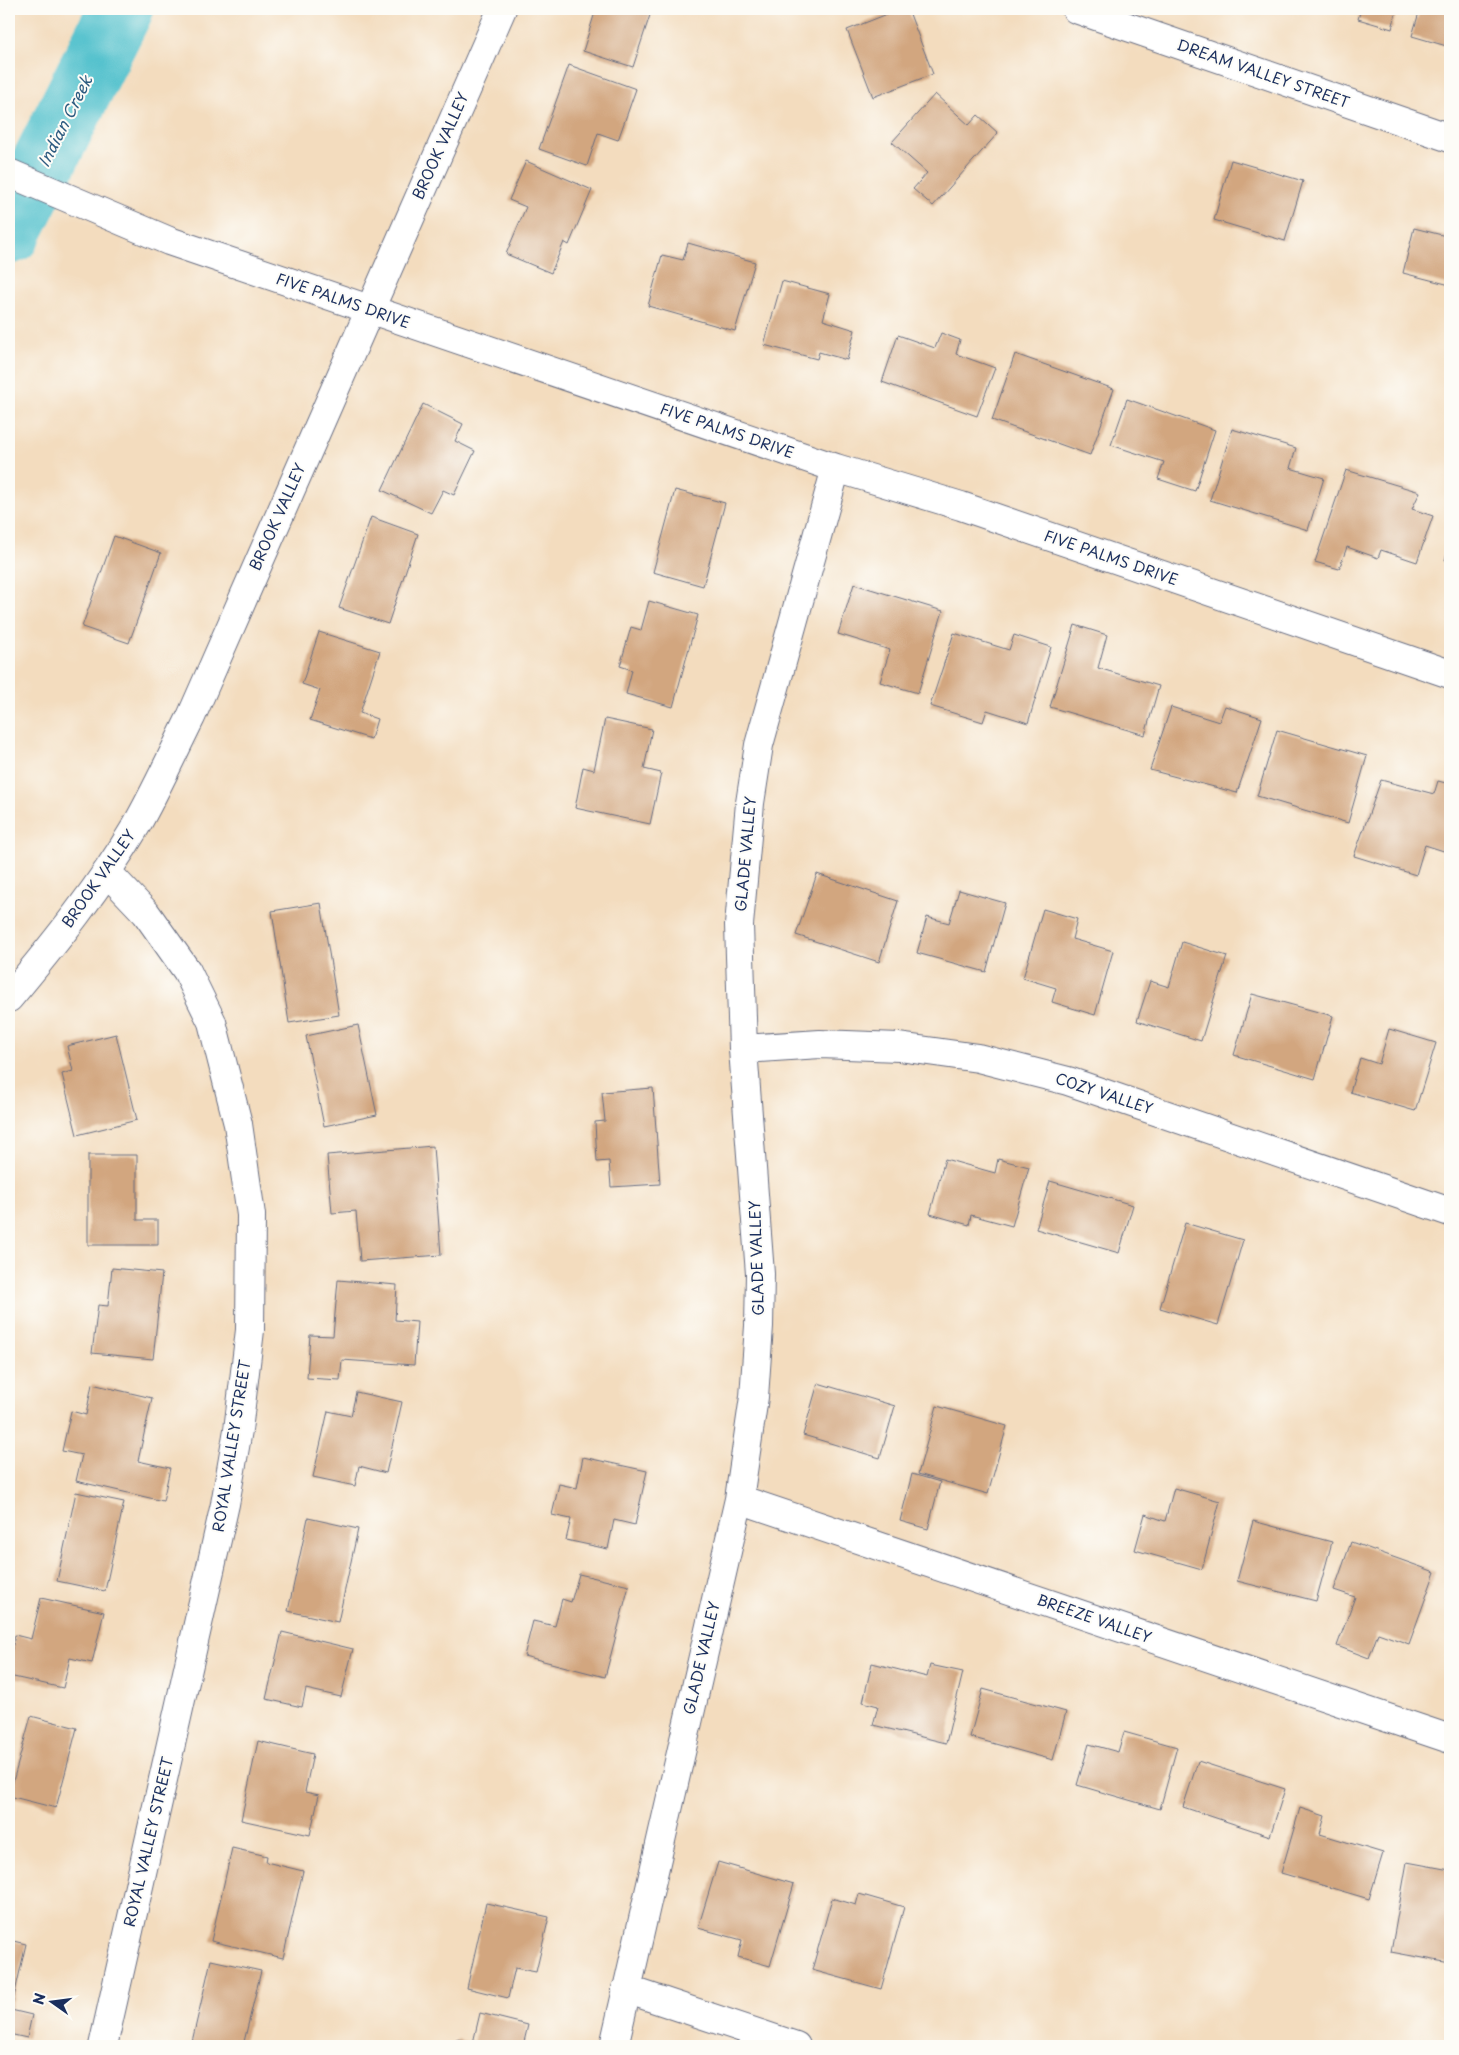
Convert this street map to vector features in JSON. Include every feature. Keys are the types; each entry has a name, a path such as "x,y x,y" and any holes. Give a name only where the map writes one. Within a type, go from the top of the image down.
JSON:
{"street":[{"name":"BROOK VALLEY","path":"9,998 50,949 107,872 136,825 191,717 368,310 502,9"},
{"name":"DREAM VALLEY STREET","path":"1076,9 1450,138"},
{"name":"FIVE PALMS DRIVE","path":"9,172 169,242 836,468 961,506 1450,674"},
{"name":"GLADE VALLEY","path":"614,2046 739,1499 754,1397 760,1282 744,1049 739,925 750,803 759,745 836,468"},
{"name":"ROYAL VALLEY STREET","path":"102,2046 225,1504 238,1430 250,1330 251,1215 238,1124 212,1022 187,971 146,913 107,872"},
{"name":"COZY VALLEY","path":"744,1049 820,1044 860,1045 900,1047 978,1058 1068,1080 1450,1212"},
{"name":"BREEZE VALLEY","path":"739,1499 1450,1740"},
{"path":"626,1989 796,2046"}],"building":[{"path":"596,9 652,9 633,67 583,51"},
{"path":"900,9 908,9 933,74 873,97 847,30"},
{"path":"1361,9 1397,9 1392,29 1358,19"},
{"path":"1420,9 1450,9 1450,47 1412,36"},
{"path":"569,65 636,89 618,140 598,133 587,166 539,149"},
{"path":"935,94 969,125 978,115 998,133 933,206 913,189 927,173 892,142"},
{"path":"1231,160 1303,181 1285,241 1214,220"},
{"path":"526,161 592,190 569,245 564,242 551,273 506,254 526,207 509,200"},
{"path":"1414,228 1450,237 1450,285 1403,273"},
{"path":"688,243 755,262 735,331 648,306 662,255 683,260"},
{"path":"782,281 830,294 823,320 855,330 847,360 819,352 817,359 764,345"},
{"path":"941,333 960,340 956,354 995,368 977,416 882,382 898,335 935,348"},
{"path":"1015,354 1114,389 1090,455 992,420"},
{"path":"1127,399 1215,430 1195,491 1158,479 1164,462 1111,445"},
{"path":"423,404 463,424 455,441 475,451 454,495 443,490 431,513 382,490"},
{"path":"1232,429 1296,448 1290,468 1324,478 1308,530 1210,500"},
{"path":"1346,470 1420,492 1412,509 1433,516 1417,562 1381,550 1378,558 1347,547 1339,569 1315,562"},
{"path":"675,490 725,503 703,586 653,572"},
{"path":"371,517 418,534 388,624 339,608"},
{"path":"114,536 161,553 129,643 82,627"},
{"path":"1450,544 1450,562 1445,560"},
{"path":"854,584 943,611 918,693 880,682 890,650 838,634"},
{"path":"649,601 698,615 673,707 626,694 632,670 620,666 631,627 641,630"},
{"path":"1075,625 1107,635 1098,668 1159,686 1145,735 1050,707"},
{"path":"319,632 380,651 360,713 377,719 371,739 310,720 320,690 302,684"},
{"path":"954,633 1009,650 1014,635 1051,647 1028,723 987,710 983,722 930,706"},
{"path":"1225,706 1262,718 1237,793 1150,770 1171,707 1219,722"},
{"path":"605,719 652,729 644,769 661,773 650,824 575,808 583,767 594,770"},
{"path":"1277,730 1367,756 1348,823 1257,796"},
{"path":"1381,780 1434,794 1438,781 1450,784 1450,853 1425,845 1416,875 1354,856"},
{"path":"817,874 898,901 879,962 796,935"},
{"path":"959,890 1005,903 986,972 917,953 927,917 949,923"},
{"path":"321,903 339,1015 289,1023 272,911"},
{"path":"1043,909 1077,919 1072,939 1113,951 1095,1015 1052,1002 1056,988 1023,978"},
{"path":"1182,942 1227,956 1201,1041 1137,1021 1150,981 1169,987"},
{"path":"1252,994 1333,1016 1315,1079 1234,1055"},
{"path":"358,1025 377,1115 324,1126 306,1036"},
{"path":"1389,1029 1436,1043 1415,1111 1350,1092 1360,1058 1379,1064"},
{"path":"116,1034 137,1120 77,1135 62,1074 73,1071 67,1046"},
{"path":"653,1088 660,1184 611,1187 609,1161 597,1162 595,1122 605,1121 602,1092"},
{"path":"433,1146 441,1255 360,1261 356,1211 332,1213 327,1155"},
{"path":"88,1155 137,1155 137,1220 158,1220 158,1245 88,1245"},
{"path":"945,1159 995,1173 998,1159 1029,1167 1012,1226 971,1215 969,1225 930,1214"},
{"path":"1050,1181 1133,1205 1119,1253 1036,1229"},
{"path":"1185,1223 1243,1240 1218,1325 1160,1308"},
{"path":"112,1268 162,1273 153,1359 92,1353 98,1305 108,1306"},
{"path":"338,1280 397,1285 395,1320 417,1322 414,1365 342,1360 340,1380 307,1378 310,1335 333,1336"},
{"path":"818,1383 895,1406 880,1458 803,1435"},
{"path":"92,1384 152,1398 138,1461 170,1468 163,1501 76,1481 82,1455 62,1451 71,1411 86,1415"},
{"path":"356,1392 402,1402 386,1473 359,1466 355,1486 313,1477 328,1411 351,1416"},
{"path":"937,1406 1007,1426 988,1494 918,1474"},
{"path":"583,1457 647,1471 635,1525 614,1520 608,1549 566,1540 571,1519 552,1515 559,1484 577,1488"},
{"path":"912,1474 940,1482 928,1529 900,1521"},
{"path":"1174,1488 1220,1501 1202,1569 1135,1550 1145,1514 1165,1521"},
{"path":"76,1492 124,1502 105,1591 57,1581"},
{"path":"308,1518 358,1529 338,1622 288,1611"},
{"path":"1253,1521 1332,1542 1316,1601 1237,1581"},
{"path":"1351,1542 1435,1572 1409,1644 1378,1633 1369,1658 1337,1646 1355,1597 1334,1590"},
{"path":"579,1574 629,1586 605,1677 524,1656 533,1621 555,1626 562,1599 571,1602"},
{"path":"41,1598 104,1612 92,1663 70,1658 63,1688 9,1676 9,1663 15,1635 31,1639"},
{"path":"282,1632 353,1649 341,1697 306,1689 302,1707 266,1699"},
{"path":"872,1663 927,1677 930,1665 963,1672 946,1743 873,1725 878,1706 863,1702"},
{"path":"983,1689 1066,1712 1053,1760 970,1737"},
{"path":"31,1716 77,1728 56,1808 9,1796"},
{"path":"1124,1732 1177,1747 1160,1809 1077,1785 1089,1744 1118,1752"},
{"path":"258,1741 313,1754 305,1792 319,1795 310,1835 241,1820"},
{"path":"1198,1761 1285,1789 1270,1836 1183,1807"},
{"path":"1300,1808 1325,1816 1320,1834 1383,1853 1369,1899 1281,1873"},
{"path":"232,1848 267,1856 266,1862 303,1871 283,1958 211,1941"},
{"path":"718,1862 794,1884 770,1966 738,1957 742,1940 698,1928"},
{"path":"1407,1862 1450,1870 1450,1963 1391,1952"},
{"path":"859,1894 904,1907 881,1989 812,1970 832,1898 856,1905"},
{"path":"486,1903 549,1917 536,1972 515,1968 508,1998 467,1988"},
{"path":"9,1940 26,1944 11,2010 32,2015 27,2038 9,2034"},
{"path":"211,1960 261,1971 243,2046 191,2046"},
{"path":"480,2013 528,2025 523,2046 455,2046 457,2039 473,2043"}],"waterway":[{"name":"Indian Creek","path":"9,232 121,9"}]}
